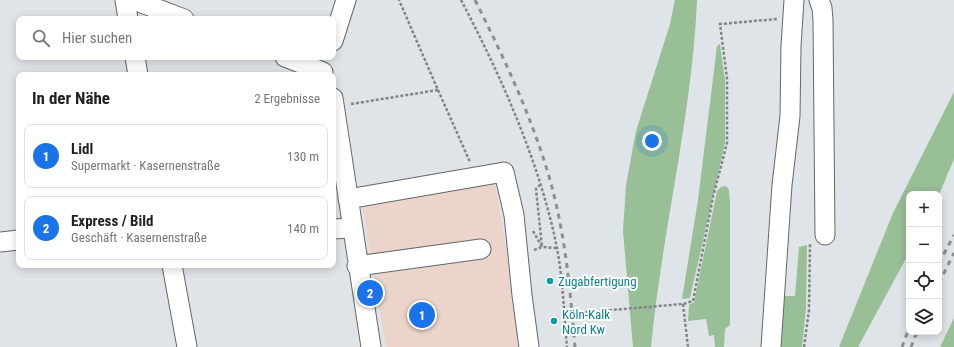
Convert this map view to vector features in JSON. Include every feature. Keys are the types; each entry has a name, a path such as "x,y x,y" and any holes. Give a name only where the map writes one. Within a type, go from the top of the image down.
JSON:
{"street":[{"path":"125,0 128,16"},
{"path":"134,0 176,16"},
{"path":"336,32 346,0"},
{"path":"819,0 822,8 823,20 825,235"},
{"path":"771,347 782,185 790,116 793,9"},
{"path":"136,60 138,72"},
{"path":"296,60 325,68"},
{"path":"336,116 370,347"},
{"path":"348,199 504,172 514,215 529,347"},
{"path":"336,229 352,228"},
{"path":"0,242 16,240"},
{"path":"357,266 481,249"},
{"path":"173,268 187,347"}],"path":[{"path":"400,0 476,177"},
{"path":"461,0 483,42 523,133 540,185 557,248 567,347"},
{"path":"564,314 683,304 693,301 713,198 727,143 727,78 720,24 793,9"},
{"path":"336,102 438,90"},
{"path":"540,185 536,189 542,247"},
{"path":"514,215 525,215 542,247"},
{"path":"804,347 809,310 810,235 825,235"},
{"path":"534,250 542,247 557,248"},
{"path":"683,304 688,347"}],"shaded area":[{"path":"495,182 522,347 386,347 362,205"}],"green space":[{"path":"675,0 697,0 689,87 662,260 651,347 633,347 623,231 626,185 636,131 670,24"},
{"path":"720,44 725,80 725,143 690,298 682,299 698,200 717,46"},
{"path":"954,92 954,159 941,190 906,191 906,259 858,347 839,347 893,213"},
{"path":"726,186 729,190 730,203 730,325 725,329 724,347 715,347 714,335 709,336 706,319 688,321 689,305 694,302 717,191 721,187"},
{"path":"807,245 806,308 802,347 777,347 782,296 795,296 799,247"},
{"path":"954,318 954,347 940,347"}],"railway":[{"path":"475,0 515,85 533,129 548,173 563,238 569,281 575,347"},
{"path":"942,257 954,235"},
{"path":"942,277 954,253"},
{"path":"902,347 906,335"},
{"path":"911,347 916,335"}],"place":[{"name":"Zugabfertigung","path":"550,281"},
{"name":"Express / Bild","path":"370,293"},
{"name":"Lidl","path":"422,315"},
{"name":"Köln-Kalk Nord Kw","path":"554,321"}]}
